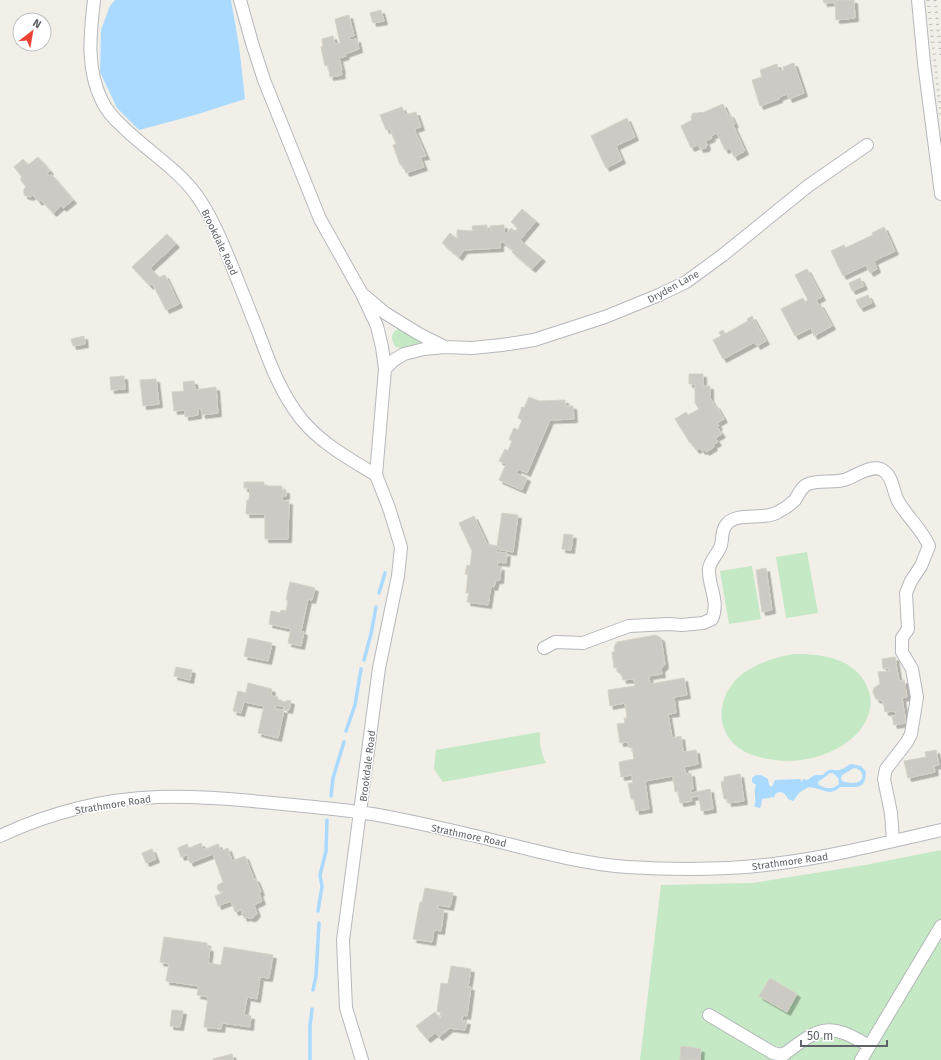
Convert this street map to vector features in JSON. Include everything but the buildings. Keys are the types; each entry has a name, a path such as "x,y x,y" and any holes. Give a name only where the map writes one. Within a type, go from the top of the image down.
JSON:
{"street":[{"name":"Brookdale Road","path":"94,0 90,29 90,52 93,79 102,101 112,116 133,137 184,180 197,195 224,246 251,312 272,370 293,408 312,430 330,446 376,475"},
{"name":"Brookdale Road","path":"240,0 264,80 320,219 362,294 377,326 382,346 385,369 376,475 389,508 401,547 398,576 380,668 343,940 346,1008 362,1060"},
{"path":"918,0 924,63 941,194"},
{"name":"Dryden Lane","path":"385,369 394,360 404,354 424,349 502,346 534,340 605,317 659,295 686,282 723,255 808,186 867,145"},
{"name":"Dryden Lane","path":"362,294 385,313 419,334 445,347"},
{"path":"544,648 555,642 582,643 629,626 669,624 682,625 703,623 712,619 716,612 709,568 719,550 722,541 722,531 726,524 733,519 766,517 776,513 786,508 795,499 800,490 807,484 825,481 835,482 877,468 884,471 889,476 897,499 921,532 929,546 921,566 906,593 908,629 902,638 902,652 912,669 917,697 911,734 907,742 886,769 884,779 893,841"},
{"name":"Strathmore Road","path":"0,836 41,819 73,810 130,799 157,797 223,798 361,812 462,833 578,860 627,867 719,868 784,863 836,854 941,830"},
{"path":"861,1060 941,926"},
{"path":"709,1015 779,1057 807,1036 833,1029 851,1035 869,1046"}],"green space":[{"path":"398,329 403,329 425,342 423,345 402,348 396,347 392,337"},
{"path":"807,552 818,613 786,618 776,557"},
{"path":"752,566 761,619 729,624 720,571"},
{"path":"794,654 829,657 858,672 864,681 870,697 870,710 864,725 856,735 835,750 810,759 779,761 760,758 749,754 739,748 725,731 722,722 722,712 723,701 727,692 741,675 753,667 773,659"},
{"path":"540,732 541,748 546,763 443,782 434,769 436,750"},
{"path":"941,850 941,1060 640,1060 661,885 753,883 865,865"}],"water":[{"path":"115,0 231,0 239,46 245,99 195,115 139,130 117,108 100,72 101,30 110,6"},
{"path":"851,764 861,766 866,772 864,783 858,787 840,787 829,792 809,787 800,792 793,801 788,799 784,793 778,792 774,797 762,799 760,808 755,807 756,785 752,782 752,778 756,775 761,775 768,779 769,785 772,787 775,780 800,779 802,782 803,779 807,780 815,775 823,775 828,770 843,769","holes":["854,768 861,772 862,778 860,781 856,783 842,781 842,775","830,773 833,773 838,778 839,784 829,788 819,785 818,782"]}],"waterway":[{"path":"379,593 385,573"},
{"path":"364,660 376,607"},
{"path":"346,731 355,705 361,669"},
{"path":"331,796 333,778 344,742"},
{"path":"318,911 322,886 320,875 326,851 327,820"},
{"path":"313,990 316,976 319,923"},
{"path":"310,1060 310,1026 312,1009"}],"railway":[{"path":"928,0 941,116"},
{"path":"935,0 941,56"}]}
